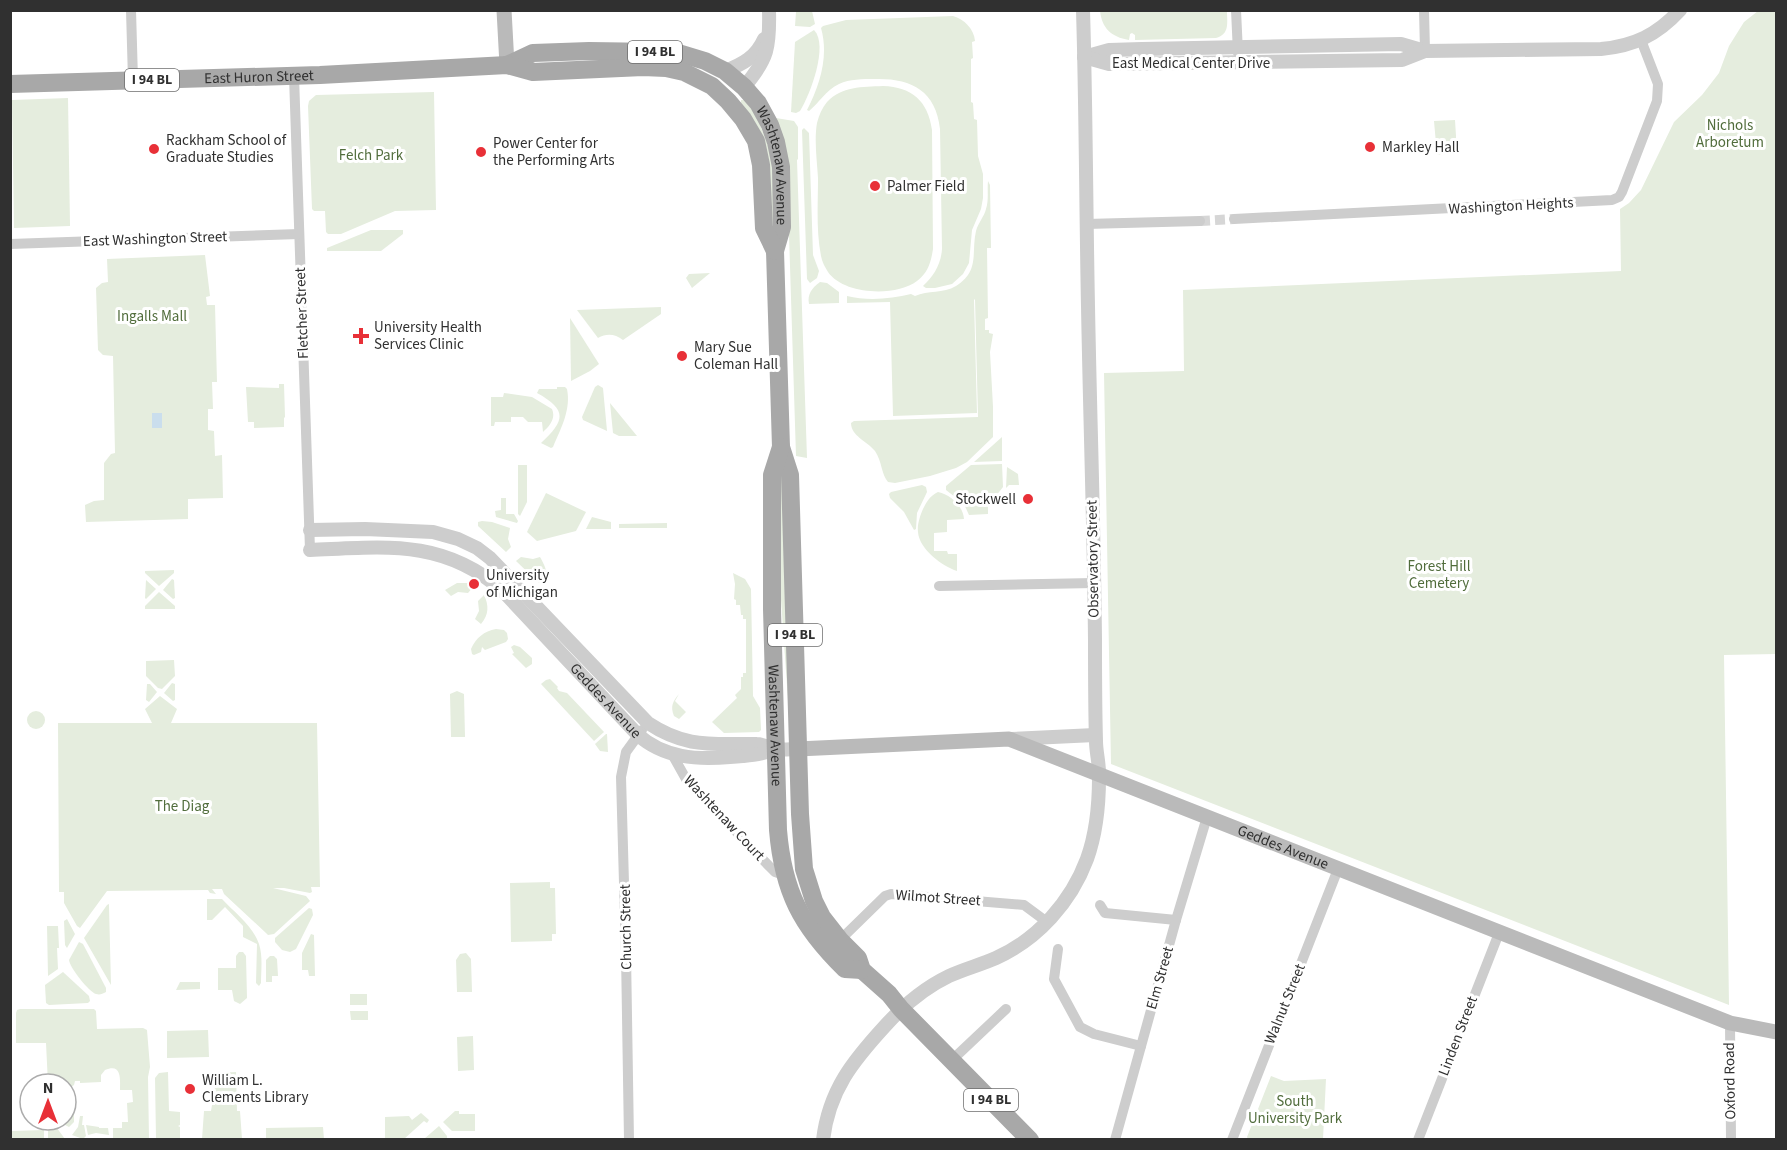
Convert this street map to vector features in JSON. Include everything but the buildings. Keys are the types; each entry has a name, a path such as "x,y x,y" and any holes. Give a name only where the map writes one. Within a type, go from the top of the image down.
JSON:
{"main road":[{"path":"504,10 507,65"},
{"name":"East Huron Street","path":"507,65 532,53 660,52 705,61 725,71 744,87"},
{"name":"East Huron Street","path":"10,84 294,76 507,65 533,72 643,67 684,72 712,86 728,101"},
{"path":"712,86 734,91 744,87"},
{"name":"Washtenaw Avenue","path":"744,87 758,103 770,125 780,160 782,227 775,251 781,447 790,475 804,869 814,901 822,917 858,958 862,970 889,994 1030,1140"},
{"name":"Washtenaw Avenue","path":"728,101 743,119 756,141 762,174 764,228 775,251"},
{"name":"Washtenaw Avenue","path":"781,447 772,475 777,830 784,875 795,904 816,938 844,969 862,970"},
{"path":"773,634 781,648 787,735 792,744 798,748"},
{"name":"Geddes Avenue","path":"798,748 1009,740 1730,1023 1776,1032"},
{"path":"776,749 786,759 790,821 802,847"}],"street":[{"path":"131,10 133,80"},
{"name":"Observatory Street","path":"823,1140 825,1123 835,1094 867,1045 901,1009 929,987 951,975 997,958 1038,932 1071,892 1086,860 1094,833 1100,776 1095,735 1083,10"},
{"path":"1236,10 1238,63"},
{"path":"1424,10 1425,51"},
{"name":"East Medical Center Drive","path":"1084,57 1109,50 1401,44 1425,51 1601,49 1627,46 1641,40 1665,25 1680,10"},
{"path":"725,71 746,62 756,54 766,34 769,15"},
{"path":"744,87 757,72 765,56 769,43 769,15"},
{"name":"Washington Heights","path":"1234,219 1612,200 1618,197 1625,187 1657,101 1658,84 1641,40"},
{"name":"East Medical Center Drive","path":"1084,57 1109,64 1238,63 1402,60 1425,51"},
{"name":"Fletcher Street","path":"294,76 310,550"},
{"path":"1086,224 1200,221"},
{"name":"East Washington Street","path":"10,244 299,234"},
{"name":"Geddes Avenue","path":"310,530 364,529 433,532 477,548 495,563 648,723 684,741 720,745 760,744 776,749"},
{"name":"Geddes Avenue","path":"310,550 408,549 443,556 469,566 502,591 638,735 672,754 693,758 720,758 761,755 776,749 798,748"},
{"path":"939,586 1094,583"},
{"name":"Church Street","path":"629,1140 627,954 621,777 626,752 648,723"},
{"path":"1009,740 1095,735"},
{"name":"Washtenaw Court","path":"672,754 686,779 775,872 784,875"},
{"name":"Elm Street","path":"1115,1140 1207,817"},
{"name":"Walnut Street","path":"1232,1140 1338,869"},
{"name":"Wilmot Street","path":"840,940 885,896 891,894 1024,905 1047,922"},
{"path":"1100,905 1104,912 1176,920"},
{"name":"Linden Street","path":"1418,1140 1498,933"},
{"path":"1058,949 1054,979 1080,1027 1094,1034 1141,1046"},
{"path":"952,1060 1006,1009"},
{"name":"Oxford Road","path":"1730,1023 1731,1140"}],"green space":[{"path":"812,11 815,24 810,27 795,26 796,12"},
{"path":"1100,11 1227,11 1227,24 1224,34 1216,38 1135,40 1135,35 1132,33 1129,40 1117,37 1108,31"},
{"name":"Forest Hill Cemetery","path":"1758,11 1776,11 1776,654 1724,655 1729,1005 1111,764 1104,373 1184,371 1183,290 1621,271 1620,209 1641,190 1674,122 1702,95 1719,73 1729,46 1744,22"},
{"path":"953,16 968,25 975,41 972,42 971,102 974,119 977,120 978,156 983,174 983,198 972,230 969,263 963,274 952,284 926,288 923,286 936,269 942,249 940,129 933,105 927,96 910,84 899,81 861,79 839,84 809,111 807,110 816,91 824,60 821,28 823,26 846,20"},
{"path":"814,30 820,47 816,70 809,94 800,111 791,112 795,42"},
{"name":"Palmer Field","path":"883,86 902,89 917,98 927,111 930,120 933,249 928,267 917,281 896,290 871,291 858,289 836,280 828,272 822,260 818,227 816,130 822,109 839,93 853,88"},
{"name":"Felch Park","path":"434,92 436,210 395,211 341,234 328,234 325,211 312,209 309,101 316,95"},
{"path":"68,98 70,226 14,228 12,100"},
{"path":"741,100 745,100 757,117 773,158 774,230 741,103"},
{"path":"776,118 794,121 798,127 797,160 807,458 796,456 787,171"},
{"path":"1455,120 1457,153 1437,155 1434,121"},
{"path":"804,128 809,133 813,255 819,271 817,278 810,283 807,279 802,130"},
{"path":"988,181 990,185 991,248 987,248 988,318 985,319 985,330 993,334 990,352 993,437 967,462 956,468 930,476 895,483 888,482 875,451 856,435 851,423 854,421 978,417 975,299 977,413 893,416 890,302 847,303 847,296 871,299 911,294 915,296 951,288 964,280 972,268 976,231 987,206"},
{"path":"371,230 403,230 403,234 381,251 327,251 327,248"},
{"name":"Ingalls Mall","path":"205,255 210,296 206,297 207,305 215,305 217,382 212,382 213,409 208,409 208,430 214,431 215,456 222,455 223,498 188,499 188,519 86,522 85,505 104,500 104,463 111,454 115,453 113,356 103,355 98,350 96,288 108,282 107,259"},
{"path":"710,273 692,288 686,278 689,274"},
{"path":"820,282 827,283 839,292 839,303 809,304 811,292"},
{"path":"661,307 661,314 623,340 611,335 598,338 577,310"},
{"path":"570,318 599,364 571,381"},
{"path":"279,384 284,384 284,427 254,428 254,422 248,422 246,387 279,388"},
{"path":"598,385 603,388 607,431 583,420 582,417"},
{"path":"557,387 567,389 568,404 562,425 551,448 541,443 555,428 560,416 554,405 537,393 539,389 557,389"},
{"path":"504,393 532,397 552,409 553,419 550,424 543,432 542,422 528,422 523,417 511,417 511,422 495,422 494,426 491,426 491,397 503,397"},
{"path":"610,403 637,436 619,436 613,433"},
{"path":"1002,437 1002,461 974,462"},
{"path":"1002,464 1003,487 988,506 988,514 969,515 964,504 946,490 946,486 971,465"},
{"path":"518,465 527,465 527,502 520,516 518,514"},
{"path":"1007,467 1018,474 1019,485 1009,485 1006,488"},
{"path":"780,475 782,476 790,728 779,572"},
{"path":"922,485 926,487 927,492 917,513 914,530 904,512 889,494"},
{"path":"938,492 956,502 963,514 964,519 947,520 947,532 934,533 934,551 957,554 957,571 932,556 919,538 918,526 922,512 929,499"},
{"path":"546,493 586,512 576,531 537,541 527,532"},
{"path":"501,498 506,498 506,514 514,514 517,523 496,517 495,511 501,510"},
{"path":"592,517 611,522 611,529 586,529"},
{"path":"478,522 510,528 508,539 511,547 506,552 478,526"},
{"path":"667,523 667,528 619,528 619,524"},
{"path":"521,557 533,559 540,557 547,573 545,583 539,583 516,561"},
{"path":"174,570 174,573 159,586 145,573 145,571"},
{"path":"733,573 745,579 751,589 753,696 760,708 761,730 759,732 724,733 712,722 737,698 735,695 741,689 741,677 743,673 746,673 746,619 743,619 740,605 736,605 734,599"},
{"path":"172,579 174,580 175,598 173,599 163,590"},
{"path":"146,580 156,589 146,599 145,598"},
{"path":"457,583 474,586 468,593 458,592 451,596 445,590"},
{"path":"159,592 175,606 175,609 145,609 145,606"},
{"path":"484,595 487,610 486,617 481,624 475,619 479,611 478,601"},
{"path":"496,629 507,633 506,642 485,650 482,647 481,652 472,654 471,649 478,638"},
{"path":"514,645 520,647 532,658 532,664 526,668 512,654 514,653 511,647"},
{"path":"174,660 175,676 162,689 146,676 146,661"},
{"path":"550,679 559,691 567,693 604,732 594,741 541,684"},
{"path":"172,683 175,684 175,700 173,701 164,693"},
{"path":"147,684 150,684 157,692 149,702 146,700"},
{"path":"457,691 464,694 465,737 451,737 450,694"},
{"path":"679,694 675,701 686,712 679,719 674,716 672,706"},
{"name":"The Diag","path":"160,696 177,709 171,723 317,723 320,887 311,887 312,892 310,893 273,888 306,896 310,901 274,934 268,935 224,894 222,889 212,889 216,894 208,890 107,891 80,928 64,903 64,892 59,892 58,723 152,723 145,709"},
{"path":"32,711 40,711 45,716 43,727 32,729 27,724 27,716"},
{"path":"606,734 608,752 600,751 595,744"},
{"path":"550,882 550,888 555,888 556,934 552,934 552,941 511,942 510,883"},
{"path":"207,899 222,899 248,925 256,937 261,958 259,986 256,983 257,944 243,937 243,926 225,907 212,920 207,920"},
{"path":"109,904 111,985 84,938"},
{"path":"309,908 312,909 313,915 296,949 290,952 282,950 275,942 275,938"},
{"path":"67,919 75,934 67,948 64,921"},
{"path":"47,926 58,926 59,948 57,948 58,969 48,976"},
{"path":"311,934 314,935 315,976 309,976 308,970 302,970 302,953"},
{"path":"79,942 83,944 106,988 106,992 102,994 96,994 85,984 69,960"},
{"path":"239,952 243,952 246,956 247,998 240,1004 234,1001 232,990 218,990 218,968 236,968 236,956"},
{"path":"466,953 471,959 472,992 457,992 456,960 460,954"},
{"path":"270,956 277,959 278,976 272,976 272,982 266,982 266,960"},
{"path":"63,972 89,996 88,1003 49,1005 46,1003 45,985"},
{"path":"180,982 200,982 200,989 176,990"},
{"path":"350,994 367,994 367,1005 350,1005"},
{"path":"94,1009 97,1029 143,1028 147,1030 150,1067 148,1077 149,1139 113,1139 113,1128 122,1128 122,1122 128,1122 127,1103 133,1102 132,1090 120,1090 117,1070 111,1068 105,1070 101,1075 101,1082 80,1083 78,1072 47,1072 46,1043 16,1043 17,1010"},
{"path":"350,1011 368,1011 368,1020 351,1020"},
{"path":"208,1030 209,1057 167,1058 167,1031"},
{"path":"473,1036 474,1070 458,1071 457,1037"},
{"path":"168,1072 169,1111 180,1112 180,1125 178,1126 180,1127 180,1139 156,1139 155,1078 159,1073"},
{"path":"236,1072 237,1111 240,1111 242,1139 202,1139 204,1111 211,1111 212,1105 215,1105 214,1073"},
{"name":"South University Park","path":"1271,1076 1284,1081 1326,1079 1323,1139 1248,1139"},
{"path":"455,1111 459,1111 459,1114 475,1114 475,1131 452,1131 443,1122"},
{"path":"421,1113 429,1120 427,1123 424,1121 404,1139 385,1139 385,1117 409,1116 412,1120"},
{"path":"80,1116 83,1116 82,1125 84,1125 86,1136 83,1139 72,1135 78,1132"},
{"path":"86,1125 108,1128 109,1135 96,1133 88,1135"},
{"path":"439,1126 447,1139 424,1139"},
{"path":"323,1127 324,1139 266,1139 266,1128"},
{"path":"11,1131 44,1132 44,1139 11,1139"},
{"path":"48,1132 60,1132 65,1139 48,1139"}],"water":[{"path":"152,413 162,413 162,428 152,428"}],"tunnel":[{"path":"1200,221 1234,219"}],"place":[{"name":"Markley Hall","path":"1370,147"},
{"name":"Rackham School of Graduate Studies","path":"154,149"},
{"name":"Power Center for the Performing Arts","path":"481,152"},
{"name":"Palmer Field","path":"875,186"},
{"name":"University Health Services Clinic","path":"361,336"},
{"name":"Mary Sue Coleman Hall","path":"682,356"},
{"name":"Stockwell","path":"1028,499"},
{"name":"University of Michigan","path":"474,584"},
{"name":"William L. Clements Library","path":"190,1089"}],"park label":[{"name":"Nichols Arboretum","path":"1730,134"}]}
